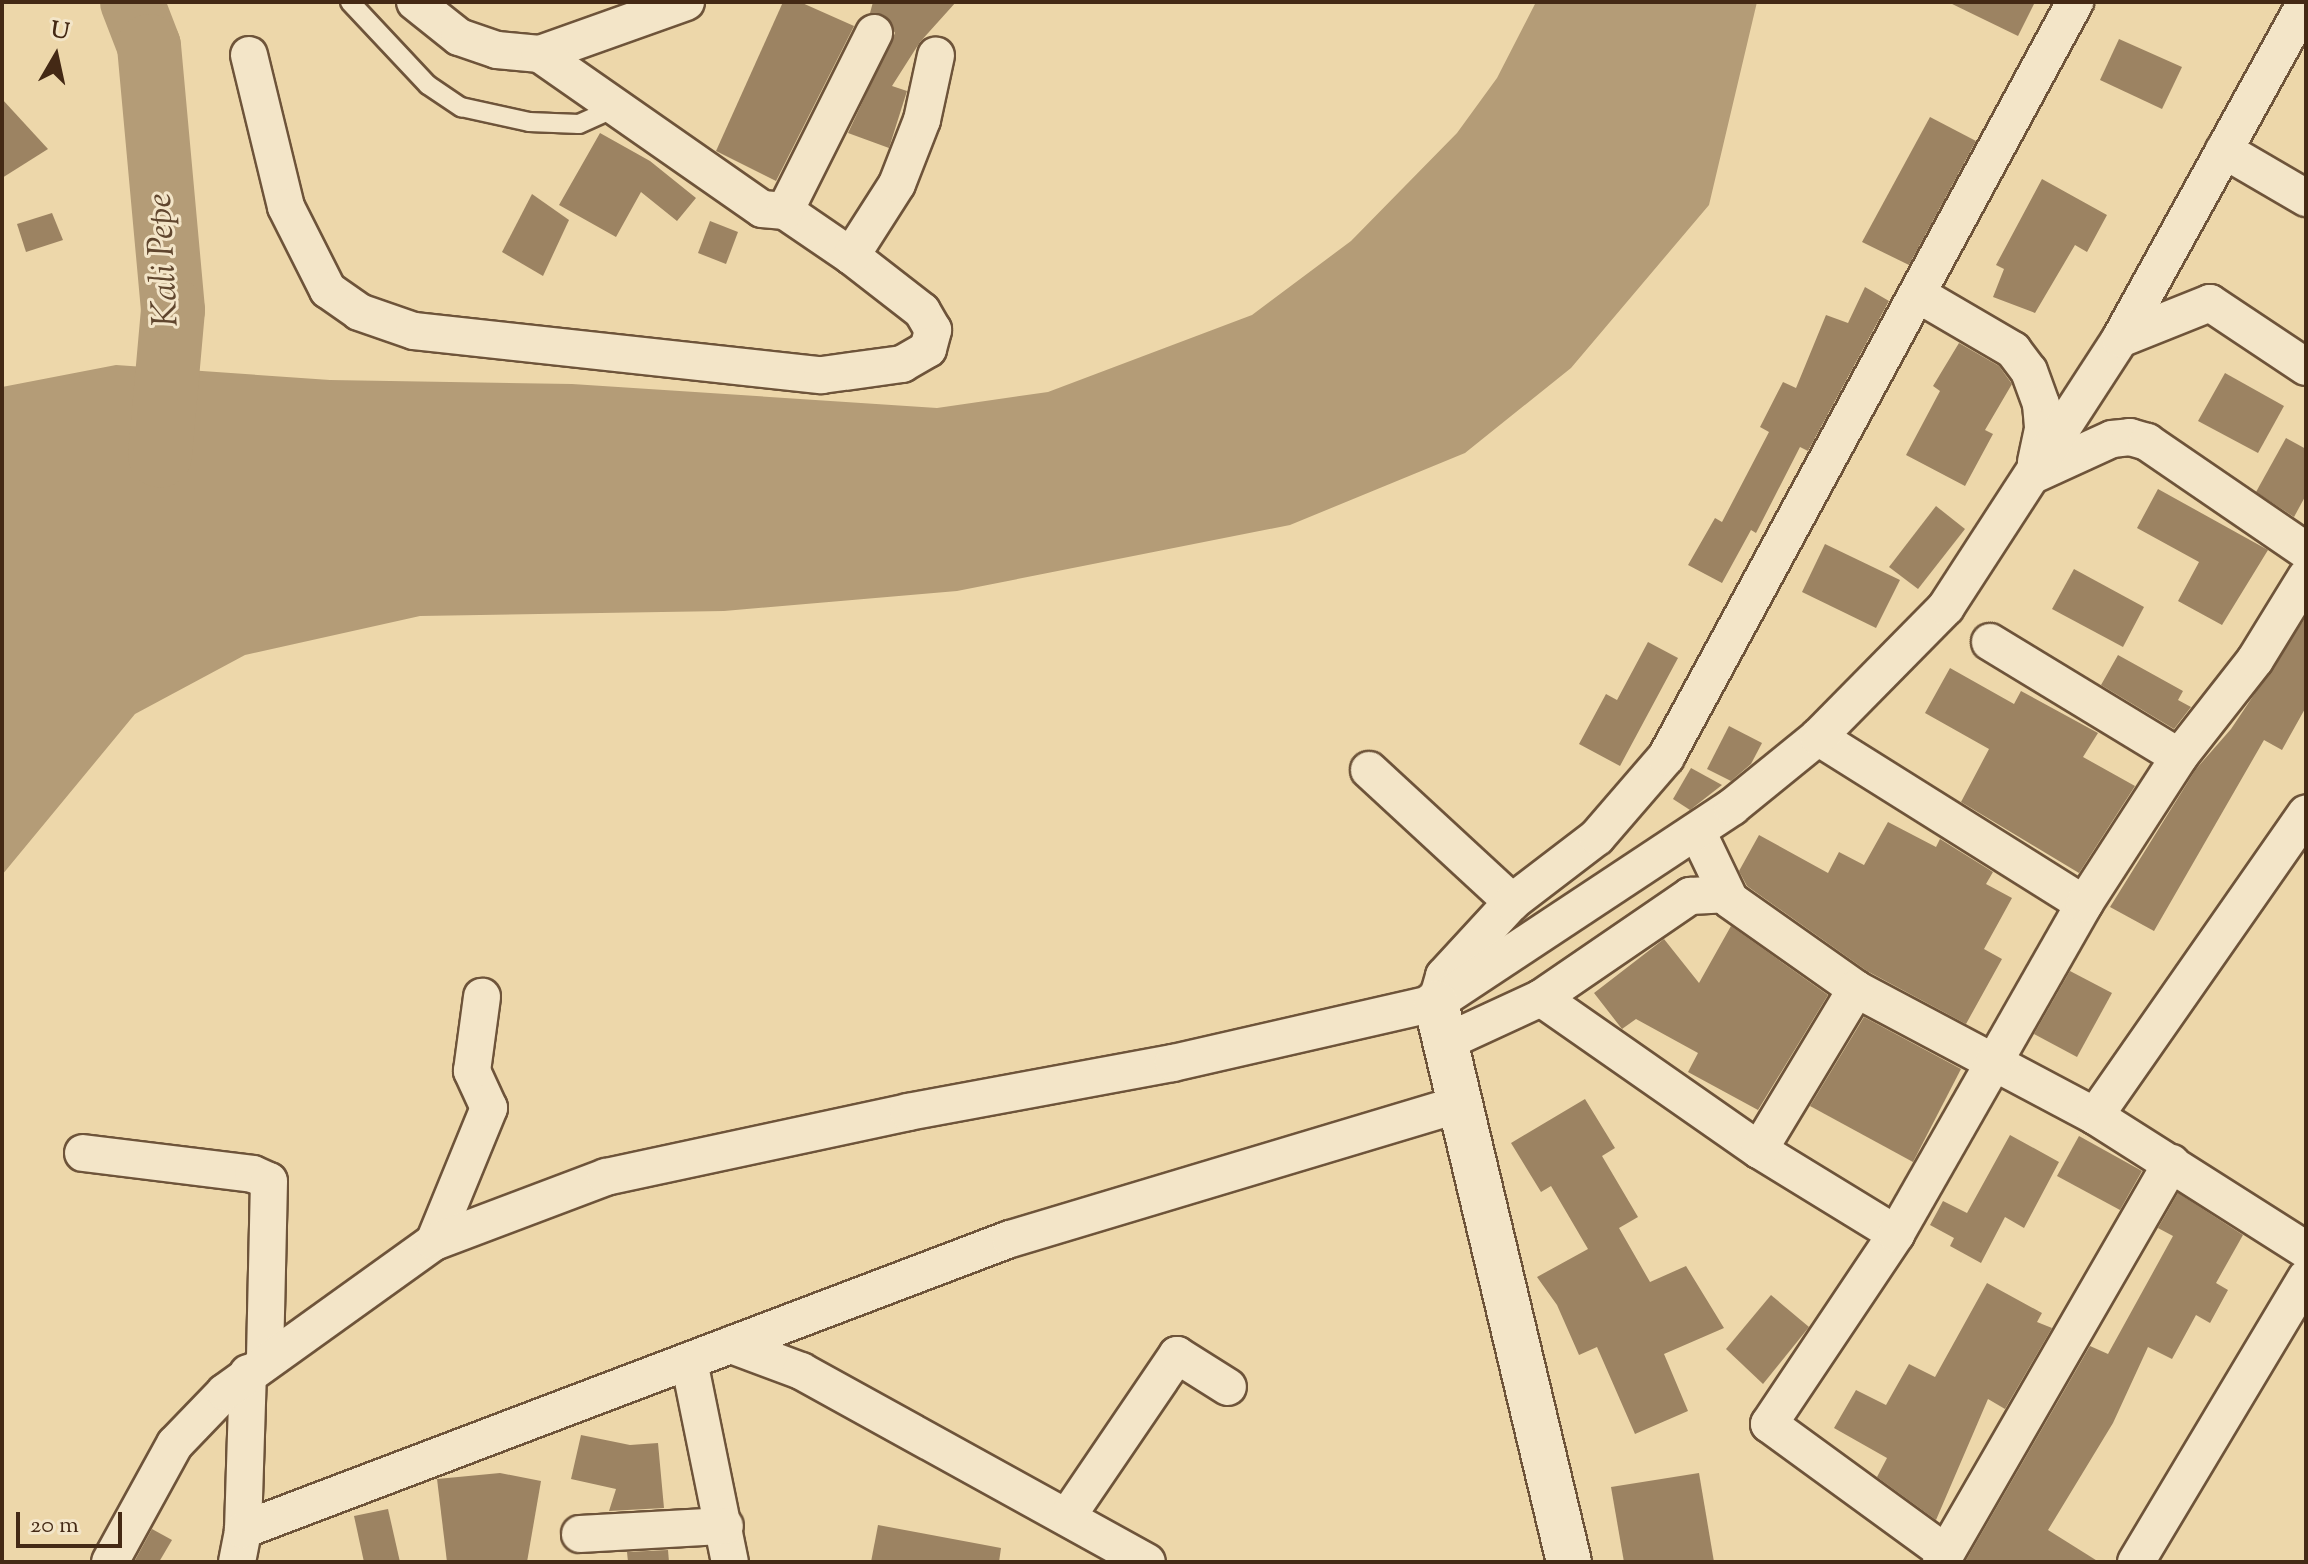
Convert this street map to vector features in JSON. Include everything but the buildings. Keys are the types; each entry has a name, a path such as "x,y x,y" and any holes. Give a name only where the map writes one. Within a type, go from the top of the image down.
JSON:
{"street":[{"path":"415,2 459,37 497,50 540,54 686,2"},
{"path":"1569,1562 1442,1022 1444,976 1512,902 1597,837 1666,757 1819,468 1919,295 2075,2"},
{"path":"1442,1022 1818,737 1946,607 2120,339 2306,2"},
{"path":"785,211 874,33"},
{"path":"249,55 286,207 328,290 359,312 414,331 822,375 902,364 928,349 933,330 922,311 851,256 785,211 762,209 540,54"},
{"path":"851,256 897,184 922,120 936,55"},
{"path":"2224,150 2306,198"},
{"path":"1919,295 2013,350 2029,371 2043,429 2033,475"},
{"path":"2120,339 2210,303 2306,367"},
{"path":"2033,475 2112,439 2130,437 2147,442 2306,551"},
{"path":"2171,1163 1943,1558 1769,1424 1896,1234 1992,1059 2084,904 2179,757 2227,701 2306,577"},
{"path":"1990,642 2179,757"},
{"path":"1818,737 2084,904"},
{"path":"1369,770 1512,902"},
{"path":"2095,1116 2306,813"},
{"path":"1697,831 1725,894 1856,989 2095,1116 2306,1250"},
{"path":"110,1562 175,1444 256,1367 434,1242 606,1177 908,1112 1173,1063 1442,1022 1541,998 1690,896 1725,894"},
{"path":"1759,1150 1856,989"},
{"path":"434,1242 489,1108 472,1071 482,997"},
{"path":"1541,998 1759,1150 1896,1234"},
{"path":"83,1153 253,1174 269,1181 240,1546 689,1361 1010,1239 1461,1104"},
{"path":"2136,1562 2306,1278"},
{"path":"731,1345 801,1371 1147,1562"},
{"path":"1067,1517 1177,1355 1228,1387"},
{"path":"689,1361 730,1562"},
{"path":"580,1534 725,1526"}],"lane":[{"path":"350,2 428,85 461,107 529,122 579,124 617,107"}],"shaded area":[{"path":"1536,2 1757,2 1709,205 1571,368 1465,453 1290,525 957,591 724,611 420,616 245,655 135,714 2,875 2,387 116,365 330,380 572,384 937,408 1048,392 1252,315 1351,241 1457,133 1497,78"}],"waterway":[{"name":"Kali Pepe","path":"132,2 149,46 173,310 160,455"}]}
